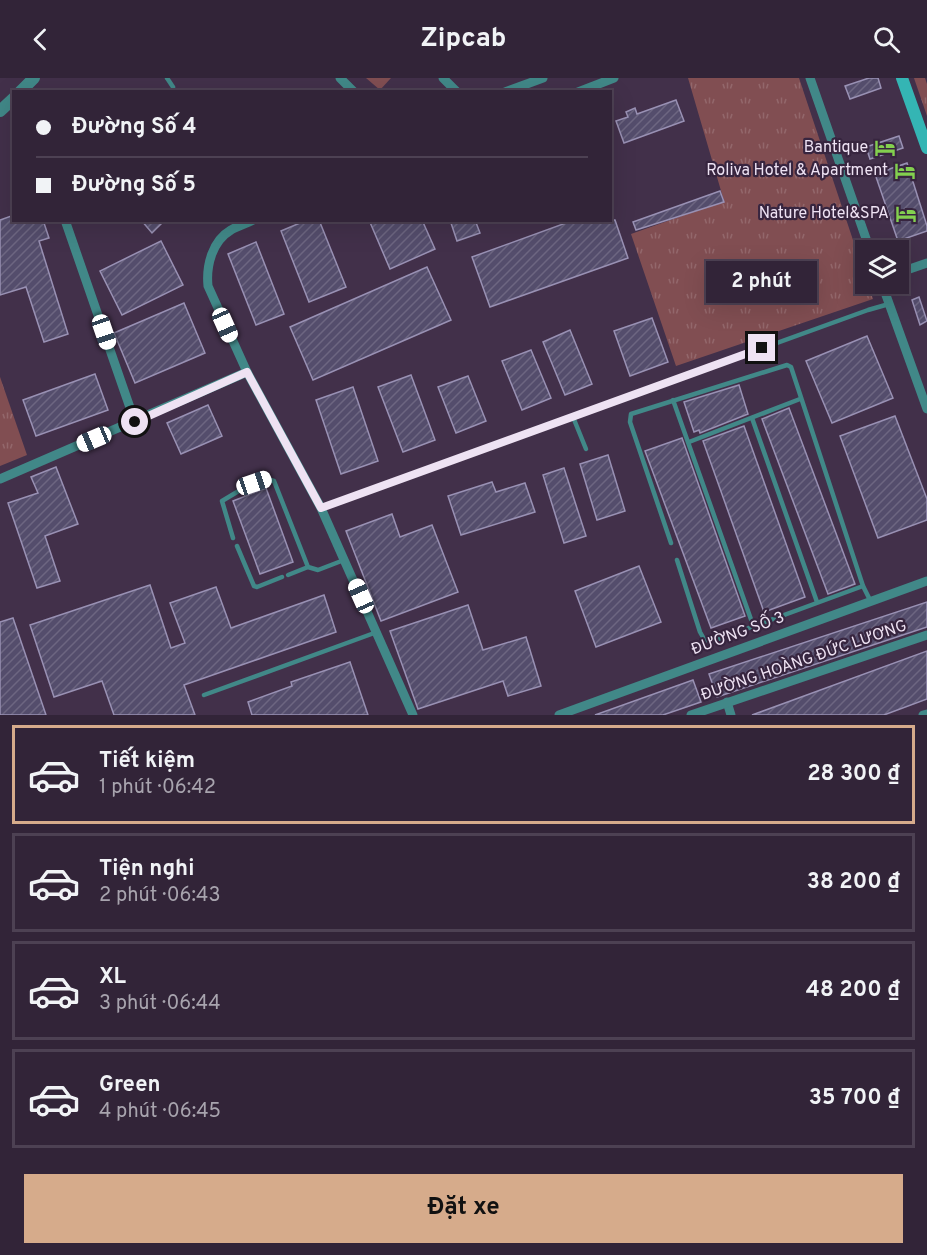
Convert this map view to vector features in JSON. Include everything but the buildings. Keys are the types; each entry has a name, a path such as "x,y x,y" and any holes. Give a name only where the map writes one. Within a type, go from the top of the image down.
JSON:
{"main road":[{"path":"902,78 927,148"}],"street":[{"path":"22,90 34,78"},
{"path":"340,78 352,90"},
{"path":"443,78 455,90"},
{"path":"510,90 543,78"},
{"path":"583,90 614,78"},
{"path":"810,78 867,240"},
{"path":"0,111 12,100"},
{"path":"66,222 135,422"},
{"path":"249,222 229,231 219,241 211,254 207,272 208,286 245,368 321,508 413,715"},
{"path":"909,269 927,263"},
{"path":"886,294 927,409"},
{"path":"0,479 135,422 245,368"},
{"name":"ĐƯỜNG SỐ 3","path":"559,715 927,581"},
{"name":"ĐƯỜNG HOÀNG ĐỨC LƯƠNG","path":"691,715 927,635"},
{"path":"727,702 731,715"}],"lane":[{"path":"167,78 173,87"},
{"path":"321,508 889,304"},
{"path":"671,543 630,418 631,414 787,365 791,367 863,586 871,602"},
{"path":"689,442 800,399"},
{"path":"673,400 753,625"},
{"path":"573,417 586,448"},
{"path":"752,418 817,602"},
{"path":"254,483 267,479 274,481 308,567"},
{"path":"233,538 222,501 247,486"},
{"path":"237,546 254,586 257,587 308,567 318,570 344,560"},
{"path":"677,560 700,632 704,639 711,642 863,586"},
{"path":"204,695 377,632"}],"green space":[{"path":"366,78 391,78 380,90"},
{"path":"688,78 799,78 855,246 855,294 871,294 873,299 676,366 631,234 724,201"},
{"path":"914,78 925,78 927,116"},
{"path":"0,377 27,455 0,466"}],"place":[{"name":"Bantique","path":"885,148"},
{"name":"Roliva Hotel & Apartment","path":"905,171"},
{"name":"Nature Hotel&SPA","path":"906,214"}],"route":[{"path":"135,422 247,372 321,508 762,348"}]}
